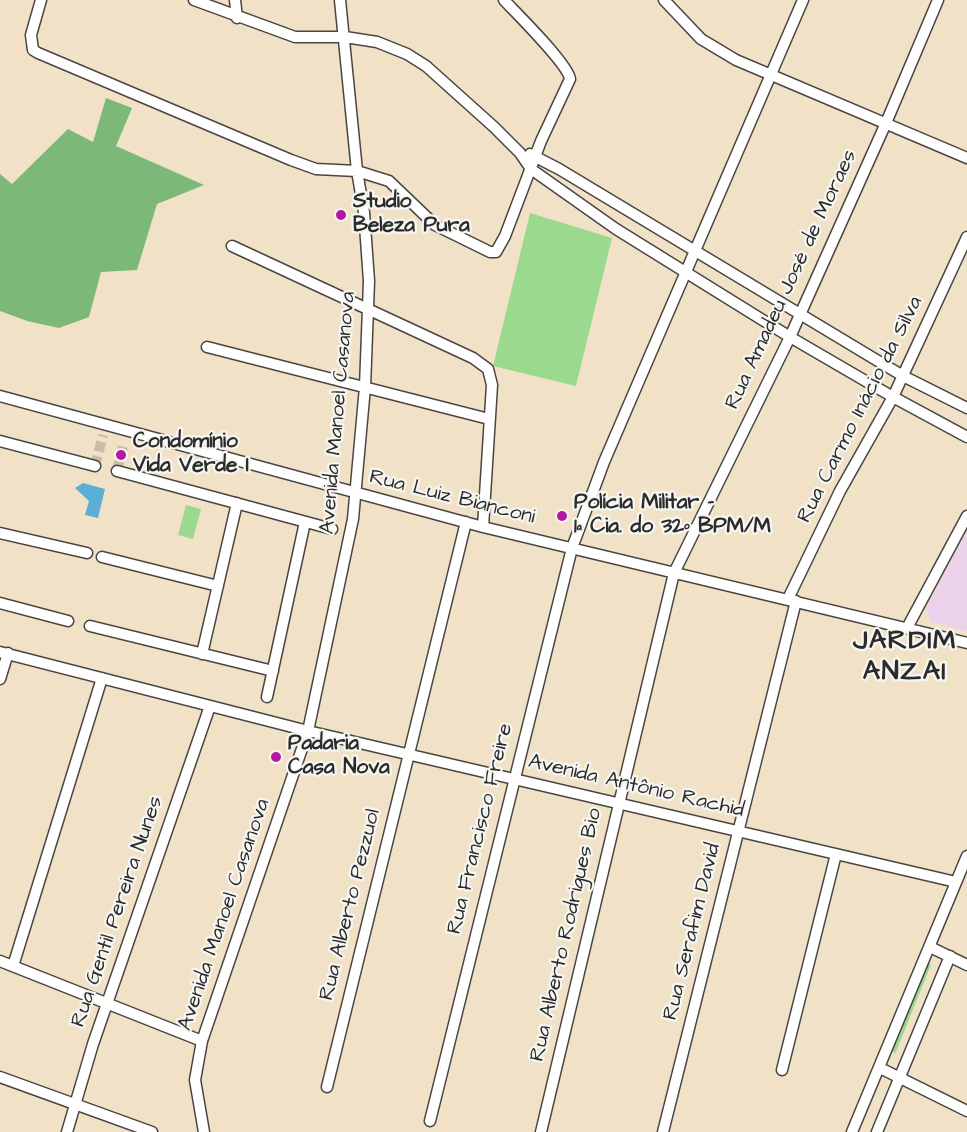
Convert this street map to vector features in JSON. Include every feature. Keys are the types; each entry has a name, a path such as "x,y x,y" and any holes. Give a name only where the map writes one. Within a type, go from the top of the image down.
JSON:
{"street":[{"path":"41,0 32,35 33,50 291,160 316,169 357,171 379,177 398,187 435,225 486,251 496,252 505,236 535,155 564,96 570,76 504,0"},
{"path":"194,0 237,18 295,37 345,37 391,46 426,66 520,153 531,169 616,229 790,337 967,437"},
{"path":"235,0 237,18"},
{"name":"Avenida Manoel Casanova","path":"204,1132 195,1080 202,1041 308,731 357,494 365,387 368,308 367,242 357,171 340,0"},
{"path":"664,0 701,39 713,48 771,76 967,158"},
{"name":"Rua Francisco Freire","path":"430,1121 572,548 604,462 803,0"},
{"name":"Rua Amadeu José de Moraes","path":"674,573 790,337 886,123 938,0"},
{"path":"520,153 535,155 903,376 967,408"},
{"name":"Rua Carmo Inácio da Silva","path":"792,600 840,491 893,397 967,237"},
{"path":"232,246 368,308 485,366 492,380 483,527"},
{"path":"207,347 489,419"},
{"name":"Rua Luiz Bianconi","path":"0,396 126,436 483,527 967,643"},
{"path":"0,441 95,466"},
{"path":"117,471 332,529"},
{"path":"202,654 237,503"},
{"path":"907,628 967,516"},
{"path":"267,697 305,522"},
{"name":"Rua Alberto Pezzuol","path":"327,1087 466,522"},
{"path":"0,533 87,553"},
{"path":"102,557 218,586"},
{"name":"Rua Alberto Rodrigues Bio","path":"541,1132 674,573"},
{"name":"Rua Serafim David","path":"663,1132 739,831 792,600"},
{"path":"0,603 68,621"},
{"path":"90,626 273,671"},
{"path":"0,679 4,652"},
{"name":"Avenida Antônio Rachid","path":"4,652 308,731 956,882"},
{"path":"14,966 102,678"},
{"name":"Rua Gentil Pereira Nunes","path":"67,1132 73,1106 107,1004 210,706"},
{"path":"782,1070 836,854"},
{"path":"852,1132 967,856"},
{"path":"930,946 967,965"},
{"path":"877,1132 950,956"},
{"path":"0,961 202,1041"},
{"path":"880,1068 967,1111"},
{"path":"0,1077 73,1106 152,1132"}],"shaded area":[{"path":"967,530 967,631 930,622 926,608"}],"green space":[{"path":"106,98 132,108 116,146 204,185 157,204 137,270 101,272 89,317 59,328 27,321 0,311 0,174 12,184 68,129 93,142"},
{"path":"530,213 612,238 576,386 493,366"},
{"path":"186,505 201,509 193,539 178,535"},
{"path":"926,961 931,965 895,1054 889,1047"}],"water":[{"path":"83,483 105,489 98,518 85,515 89,501 75,488"}],"tunnel":[{"path":"95,466 103,435"},
{"path":"117,471 124,442"}],"place":[{"name":"Studio Beleza Pura","path":"341,215"},
{"name":"Condomínio Vida Verde I","path":"121,455"},
{"name":"Polícia Militar - 1ª Cia. do 32º BPM/M","path":"562,516"},
{"name":"Padaria Casa Nova","path":"276,757"}],"district":[{"name":"JARDIM ANZAI","path":"905,658"}]}
